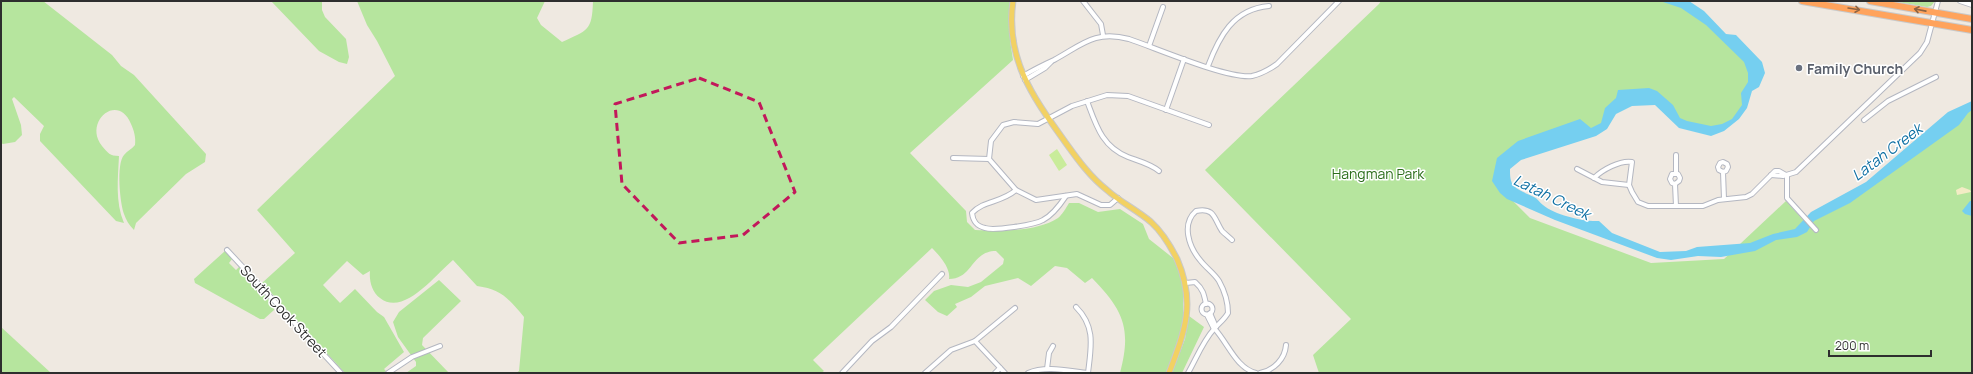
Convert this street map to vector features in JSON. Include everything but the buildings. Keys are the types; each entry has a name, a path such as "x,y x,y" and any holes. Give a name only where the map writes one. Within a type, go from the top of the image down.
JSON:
{"highway":[{"path":"1802,1 1933,22 1972,30"},
{"path":"1870,1 1972,19"}],"main road":[{"path":"1013,1 1011,32 1016,58 1024,78 1048,118 1089,173 1158,229 1172,250 1186,283 1186,321 1183,336 1169,373"}],"street":[{"path":"1081,1 1101,24 1103,35"},
{"path":"1024,78 1046,68 1052,60 1087,40 1103,35 1116,35 1234,75 1253,76 1268,70 1286,56 1339,1"},
{"path":"1594,178 1600,172 1626,161 1632,162 1629,185 1633,196 1643,204 1648,206 1703,206 1724,199 1749,196 1774,172 1779,171 1787,175 1796,172 1920,53 1927,42 1938,1"},
{"path":"1960,1 1970,3"},
{"path":"1208,66 1217,42 1227,28 1239,17 1258,7 1269,6"},
{"path":"1149,46 1163,7"},
{"path":"1166,110 1184,58"},
{"path":"1861,109 1867,118 1888,101 1936,77"},
{"path":"989,159 991,141 1003,125 1014,122 1038,124 1066,108 1107,95 1128,96 1209,125"},
{"path":"1087,101 1099,133 1110,147 1123,155 1154,166 1159,171"},
{"path":"1675,184 1680,178 1676,173 1676,155"},
{"path":"953,158 989,159 1016,190 1036,200 1077,194 1101,205 1110,205 1118,198"},
{"path":"1577,169 1602,182 1629,185"},
{"path":"1723,172 1724,199"},
{"path":"1676,173 1672,174 1670,179 1672,183 1675,184 1676,206"},
{"path":"1787,175 1787,198 1795,209 1816,230"},
{"path":"1016,190 997,202 978,206 972,213 973,220 977,224 986,228 1033,224 1050,216 1066,196"},
{"path":"1188,373 1215,328 1221,324 1228,313 1228,307 1223,289 1218,280 1201,261 1191,244 1188,226 1189,219 1196,211 1208,211 1213,214 1223,231 1232,240"},
{"name":"South Cook Street","path":"227,250 341,373"},
{"path":"842,373 872,341 891,327 942,274"},
{"path":"1186,283 1195,282 1200,286 1204,294 1206,304 1211,307 1209,314 1215,328 1224,338 1241,366 1256,373"},
{"path":"1206,304 1201,310 1204,314 1209,314"},
{"path":"1028,373 1046,369 1088,373 1091,349 1089,328 1087,321 1076,307"},
{"path":"925,373 951,350 975,341 1015,308"},
{"path":"975,341 1005,373"},
{"path":"1260,373 1274,368 1285,354 1286,345"},
{"path":"388,373 412,358 440,346"},
{"path":"1046,369 1048,353 1053,346"},
{"path":"994,373 1000,368"}],"highlighted area":[{"path":"699,78 759,102 795,192 743,235 679,243 622,184 615,104"}],"green space":[{"path":"1,1 43,1 112,55 121,66 134,75 206,154 205,162 186,174 136,223 134,230 125,216 120,193 120,166 124,155 135,145 133,129 125,115 118,111 111,111 104,114 99,120 97,128 97,137 102,146 109,154 119,156 118,198 124,223 116,221 40,141 40,134 44,126 14,97 12,99 21,125 22,135 15,142 1,143"},
{"path":"271,1 322,1 322,10 325,17 346,39 349,57 347,64 339,62 319,51"},
{"path":"357,1 545,1 537,18 541,25 562,42 578,35 587,28 590,24 593,1 1010,1 1010,40 1013,60 910,153 966,211 967,222 975,230 1018,230 1040,226 1058,218 1069,203 1079,203 1098,212 1120,209 1143,224 1149,239 1173,258 1179,271 1183,287 1183,329 1167,373 1120,373 1124,357 1125,332 1118,310 1103,289 1092,278 1085,283 1067,268 1055,266 1031,286 1018,278 985,286 971,297 955,304 957,307 947,316 938,312 925,300 934,291 951,285 968,287 981,282 1003,264 1004,259 996,251 988,252 981,255 963,275 957,278 949,279 946,266 932,248 813,360 824,371 821,373 516,373 519,371 524,317 509,300 498,292 485,287 477,286 453,260 419,291 409,298 399,302 389,302 377,296 370,279 370,271 363,275 347,261 323,285 340,303 355,289 377,312 384,317 404,352 384,369 386,371 383,373 345,373 262,283 295,253 257,210 395,76 367,25"},
{"name":"Hangman Park","path":"1381,1 1677,1 1701,15 1754,71 1742,110 1731,122 1723,128 1679,123 1667,107 1629,97 1605,126 1504,163 1513,201 1530,218 1651,263 1724,259 1786,201 1805,222 1846,200 1972,106 1972,373 1319,373 1313,355 1351,319 1205,170"},
{"path":"1892,1 1935,1 1931,6 1927,7"},
{"path":"1057,149 1067,165 1059,171 1049,155"},
{"path":"225,251 232,259 229,263 236,270 239,267 274,306 274,310 264,319 260,319 195,283 194,279"},
{"path":"439,280 461,301 423,338 422,345 449,373 406,373 416,366 416,362 398,337 393,322 399,312"},
{"path":"1189,316 1204,327 1182,373 1172,373 1185,339"},
{"path":"1,327 51,373 1,373"}],"sand":[{"path":"1962,187 1970,190 1971,192 1957,195 1956,190"}],"water":[{"path":"1660,1 1689,1 1704,11 1726,34 1736,35 1762,62 1765,73 1759,87 1752,91 1747,108 1739,119 1724,131 1711,136 1679,128 1655,105 1632,106 1616,114 1607,129 1596,136 1521,160 1510,169 1510,176 1514,186 1535,198 1548,209 1570,217 1599,221 1612,233 1660,252 1686,251 1697,247 1750,243 1773,234 1795,229 1811,212 1866,182 1948,112 1972,101 1972,110 1959,125 1850,203 1814,221 1807,232 1797,237 1776,240 1755,251 1721,257 1698,256 1671,260 1657,258 1555,220 1507,199 1500,193 1492,181 1497,158 1518,141 1580,119 1591,128 1601,123 1605,108 1616,98 1618,90 1649,88 1657,91 1673,105 1680,118 1687,121 1711,126 1722,124 1732,119 1742,105 1741,93 1748,82 1748,73 1744,62 1706,25 1681,8"},
{"path":"1970,201 1972,201 1972,216 1965,214 1962,211"}],"place":[{"name":"Family Church","path":"1799,68"}],"water label":[{"name":"Latah Creek","path":"1887,152"},
{"name":"Latah Creek","path":"1552,197"}]}
